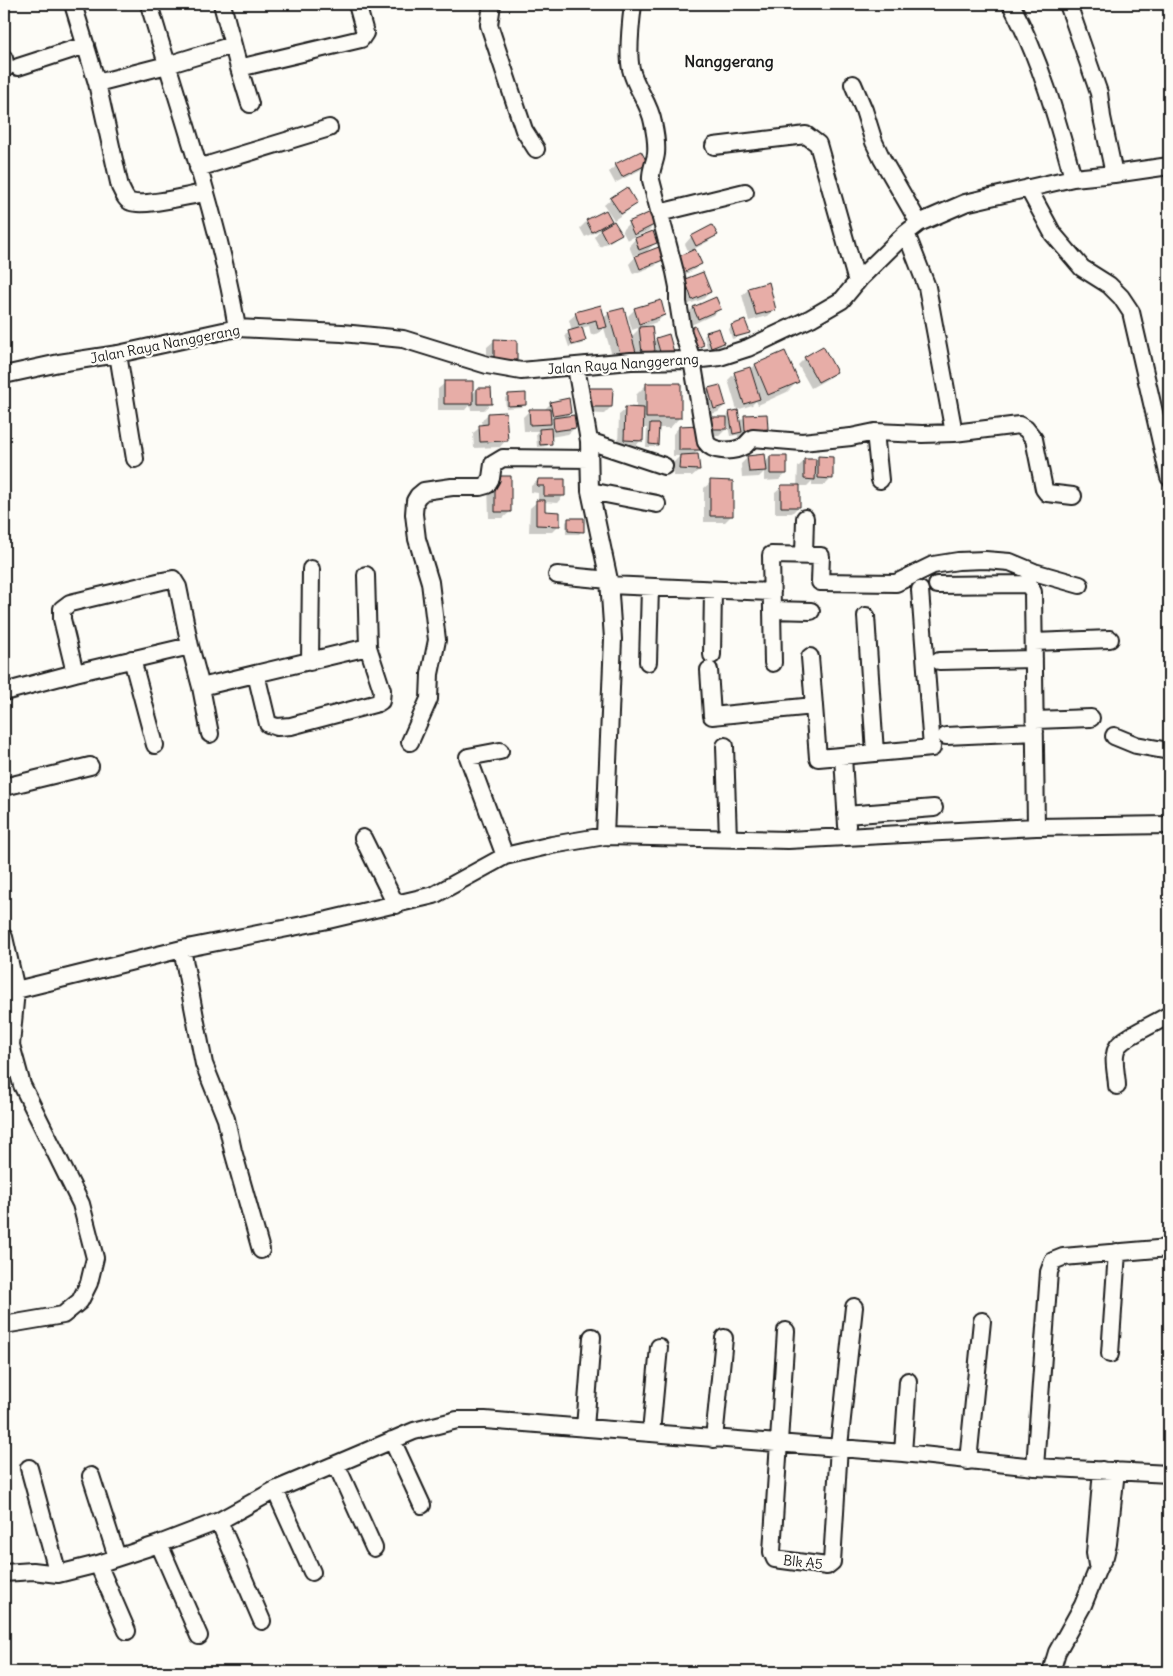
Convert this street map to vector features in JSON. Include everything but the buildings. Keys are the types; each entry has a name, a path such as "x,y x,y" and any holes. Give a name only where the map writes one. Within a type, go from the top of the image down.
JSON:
{"street":[{"path":"73,4 97,83 120,187 124,195 130,202 142,203 206,193"},
{"path":"149,4 206,193 231,293 236,328"},
{"path":"239,68 361,39 365,33 358,4"},
{"path":"492,4 489,25 524,130 536,149"},
{"path":"633,4 630,30 631,70 650,109 653,122 656,150 655,161 650,171 651,180 675,272 683,333 692,360 706,442 712,449 723,451 742,447 753,438 802,442 852,437 875,432 954,433 1019,425 1026,429 1034,439 1044,489 1047,493 1073,496"},
{"path":"1011,4 1023,27 1054,107 1073,178"},
{"path":"1068,4 1099,93 1114,174"},
{"path":"226,5 233,45 250,104"},
{"path":"10,64 86,45"},
{"path":"97,83 167,65 233,45"},
{"path":"853,84 874,142 913,228 927,288 954,433"},
{"path":"198,168 329,128"},
{"path":"714,146 806,134 818,144 857,282"},
{"name":"Jalan Raya Nanggerang","path":"4,375 59,363 118,354 236,328 342,333 403,339 487,366 521,371 631,361 692,360 720,357 748,348 811,318 842,300 857,282 913,228 965,203 1073,178 1169,166"},
{"path":"1028,188 1053,234 1082,268 1109,285 1132,312 1169,477"},
{"path":"659,213 745,192"},
{"path":"118,354 135,459"},
{"path":"576,366 589,441 590,492 609,583 613,640 605,836"},
{"path":"875,432 880,480"},
{"path":"589,441 664,466"},
{"path":"410,742 429,699 430,674 437,640 430,582 416,534 414,507 418,496 424,491 486,485 491,478 493,464 503,458 589,459"},
{"path":"590,492 656,504"},
{"path":"804,556 805,518"},
{"path":"773,664 772,554 821,556 820,582 896,584 933,565 958,561 985,560 1010,562 1034,572 1080,585"},
{"path":"310,662 311,569"},
{"path":"256,674 268,724 277,727 291,726 381,701 382,690 368,647 366,575"},
{"path":"557,575 650,587 772,592"},
{"path":"75,673 62,619 62,609 70,603 173,579 178,587 210,734"},
{"path":"937,585 1028,585 1033,592 1036,827"},
{"path":"648,662 650,587"},
{"path":"713,590 710,663 712,716 814,706"},
{"path":"810,657 818,758 932,748 920,590"},
{"path":"772,610 811,611"},
{"path":"866,616 875,753"},
{"path":"1034,642 1110,639"},
{"path":"4,692 190,646"},
{"path":"201,687 368,647"},
{"path":"132,659 155,744"},
{"path":"939,661 1034,659"},
{"path":"946,736 1091,718"},
{"path":"1114,736 1136,745 1169,751"},
{"path":"725,746 728,839"},
{"path":"500,751 468,757 505,856"},
{"path":"842,756 848,836"},
{"path":"4,787 90,766"},
{"path":"846,815 934,808"},
{"path":"10,991 182,949 396,905 434,895 505,856 552,845 605,836 788,840 1036,827 1169,825"},
{"path":"363,838 396,905"},
{"path":"4,937 10,991 11,1045 22,1086 81,1204 95,1258 89,1283 80,1301 63,1315 4,1325"},
{"path":"182,949 204,1064 226,1120 237,1167 261,1250"},
{"path":"1118,1086 1115,1055 1118,1046 1169,1016"},
{"path":"1035,1467 1049,1272 1053,1261 1063,1257 1169,1248"},
{"path":"1110,1354 1117,1252"},
{"path":"839,1448 854,1307"},
{"path":"968,1461 982,1321"},
{"path":"778,1444 786,1331"},
{"path":"585,1428 592,1337"},
{"path":"714,1439 724,1338"},
{"path":"651,1433 659,1347"},
{"path":"903,1453 908,1381"},
{"path":"4,1573 32,1571 58,1574 98,1564 159,1544 219,1521 275,1490 392,1440 414,1431 456,1420 485,1420 903,1453 1035,1467 1169,1474"},
{"path":"392,1440 422,1506"},
{"name":"Blk A5","path":"778,1444 774,1559 827,1566 832,1562 839,1448"},
{"path":"336,1464 374,1548"},
{"path":"29,1468 58,1574"},
{"path":"1051,1672 1057,1652 1083,1605 1105,1556 1108,1544 1109,1471"},
{"path":"92,1476 117,1557"},
{"path":"275,1490 312,1572"},
{"path":"219,1521 262,1621"},
{"path":"159,1544 199,1636"},
{"path":"98,1564 127,1631"}],"district":[{"name":"Nanggerang","path":"729,61"}]}
